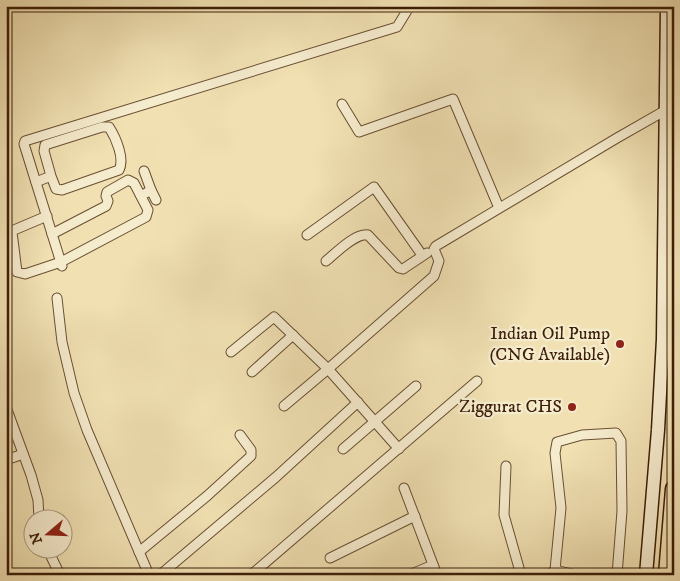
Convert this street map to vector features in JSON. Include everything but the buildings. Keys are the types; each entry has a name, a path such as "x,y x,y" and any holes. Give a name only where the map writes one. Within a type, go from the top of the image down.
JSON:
{"highway":[{"path":"667,575 674,489"}],"street":[{"path":"61,264 24,144 26,140 397,27 408,9 407,6"},
{"path":"646,575 658,430 663,339 670,109 667,6"},
{"path":"342,104 359,132 453,99 499,208"},
{"path":"326,261 363,234 368,235 399,268 403,269 436,246 499,208 670,109"},
{"path":"102,127 109,128 121,155 121,166 118,170 62,190 56,189 51,176 44,151 45,145 102,127"},
{"path":"144,171 156,200"},
{"path":"36,182 51,176"},
{"path":"47,216 12,232 17,272 25,274 61,264 146,217 149,212 134,183 128,180 107,192 108,201 106,206 52,234"},
{"path":"307,234 374,187 422,256"},
{"path":"141,196 151,190"},
{"path":"284,406 434,276 440,262 434,249"},
{"path":"57,298 62,342 74,393 87,430 149,575"},
{"path":"231,352 274,317 328,369 399,449"},
{"path":"252,372 293,335"},
{"path":"257,573 477,381"},
{"path":"343,449 416,386"},
{"path":"160,575 276,477 358,402"},
{"path":"6,407 31,474 38,500 38,508"},
{"path":"576,575 552,572 562,508 555,454 556,442 582,435 616,433 621,441 622,511 617,575"},
{"path":"140,552 201,502 251,456 246,442 240,435"},
{"path":"6,460 23,454"},
{"path":"506,466 504,515 521,575"},
{"path":"404,488 437,575"},
{"path":"330,558 415,516"},
{"path":"52,558 60,575"},
{"path":"409,575 433,565"}],"place":[{"name":"Indian Oil Pump (CNG Available)","path":"620,344"},
{"name":"Ziggurat CHS","path":"572,407"}]}
